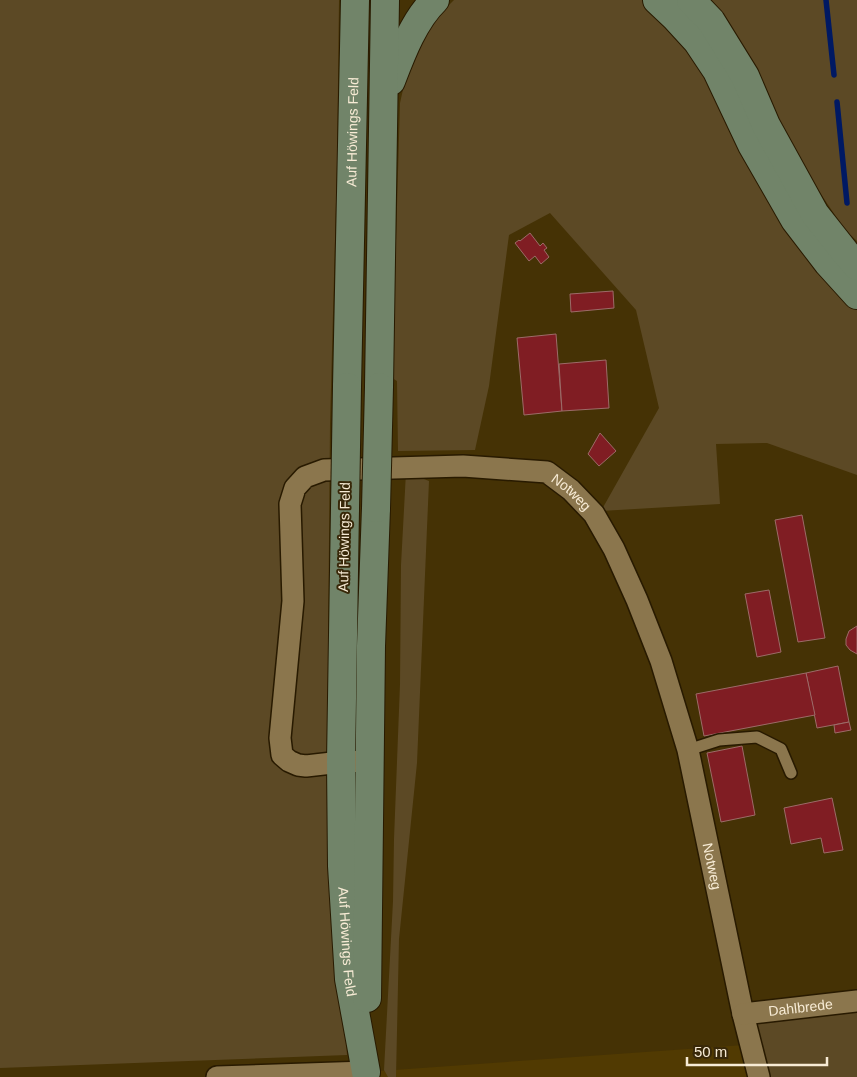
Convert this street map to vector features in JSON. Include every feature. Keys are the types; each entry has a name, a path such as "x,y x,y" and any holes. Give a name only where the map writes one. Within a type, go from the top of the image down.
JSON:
{"main road":[{"name":"Auf Höwings Feld","path":"355,0 344,508 341,762 342,866 350,979 366,1075"},
{"name":"Auf Höwings Feld","path":"366,1075 371,646 379,387 385,0"},
{"path":"384,99 402,51 414,27 435,0"},
{"path":"657,0 697,41 717,71 752,144 795,220 828,263 857,295"},
{"path":"691,0 711,22 745,76 766,125 815,214 857,266"}],"street":[{"name":"Notweg","path":"370,761 306,766 289,761 282,755 280,738 293,600 290,504 295,488 305,477 324,470 463,466 547,472 571,490 594,514 614,549 661,661 688,750 743,1014 759,1077"},
{"name":"Dahlbrede","path":"743,1014 857,1001"},
{"path":"218,1077 366,1075"}],"lane":[{"path":"688,750 719,740 757,737 781,749 791,773"}],"shaded area":[{"path":"0,0 339,0 330,425 328,654 330,805 347,1055 0,1068"},
{"path":"454,0 645,0 663,12 857,306 857,475 767,443 716,444 720,504 601,511 659,408 636,310 550,213 509,235 489,386 475,450 398,451 397,381 392,378 400,103 406,76 424,35 438,16"},
{"path":"711,0 857,0 857,241 845,230 804,169 766,101 729,22"},
{"path":"406,472 429,481 417,763 399,939 396,1077 388,1077 384,1070 393,901 400,684 401,565"},
{"path":"857,1007 857,1077 765,1077 755,1022"},
{"path":"744,1045 752,1077 366,1077 366,1072"}],"building":[{"path":"530,233 540,246 543,243 547,248 544,250 549,257 541,264 535,256 529,261 515,243"},
{"path":"613,291 614,308 571,312 570,294"},
{"path":"556,334 562,411 524,415 517,338"},
{"path":"606,360 609,408 562,411 559,364"},
{"path":"600,433 616,451 599,466 588,454"},
{"path":"802,515 825,638 798,642 775,520"},
{"path":"769,590 781,652 757,657 745,594"},
{"path":"857,626 857,654 846,645 846,639 849,631"},
{"path":"838,666 849,722 817,728 806,673"},
{"path":"806,673 815,715 704,736 696,694"},
{"path":"849,722 851,730 835,733 834,725"},
{"path":"742,746 755,815 721,822 707,753"},
{"path":"832,798 843,850 824,853 821,838 791,844 784,808"}],"waterway":[{"path":"826,0 834,75"},
{"path":"837,102 847,203"}]}
